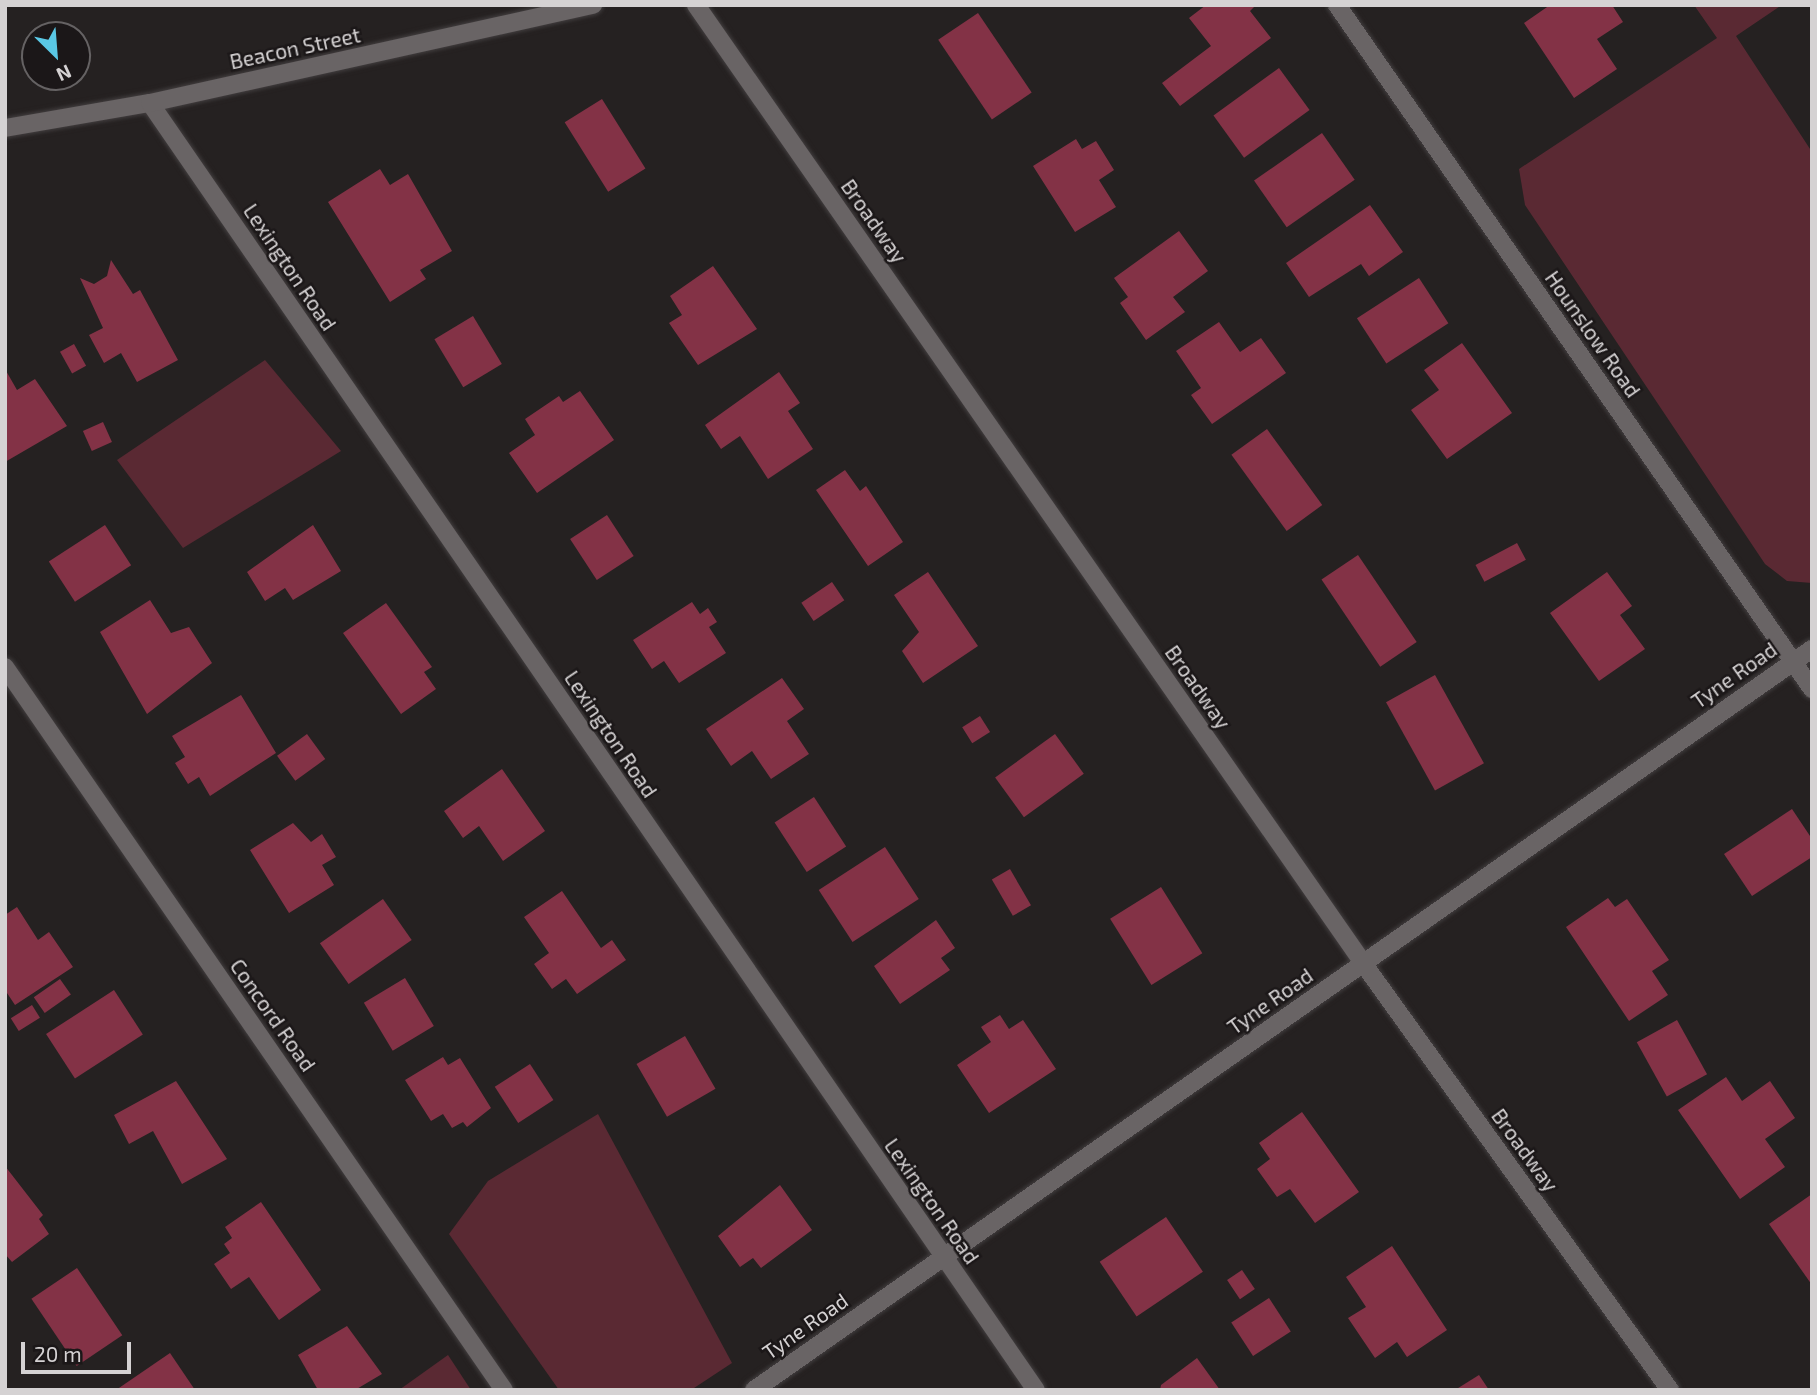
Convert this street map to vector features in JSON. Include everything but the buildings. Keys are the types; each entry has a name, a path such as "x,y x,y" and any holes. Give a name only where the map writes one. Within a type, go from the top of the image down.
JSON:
{"street":[{"name":"Beacon Street","path":"5,128 150,103 593,5"},
{"name":"Broadway","path":"696,5 1363,963 1670,1390"},
{"name":"Hounslow Road","path":"1337,5 1812,689"},
{"name":"Lexington Road","path":"150,103 1036,1390"},
{"name":"Tyne Road","path":"754,1390 1812,649"},
{"name":"Concord Road","path":"5,667 504,1390"}],"shaded area":[{"path":"1694,5 1782,5 1736,36 1812,152 1812,583 1787,581 1765,564 1525,205 1519,169 1717,38"},
{"path":"265,360 341,451 183,548 117,460"},
{"path":"598,1114 732,1363 691,1390 559,1390 449,1234 488,1181"},
{"path":"448,1355 471,1390 399,1390"}]}
